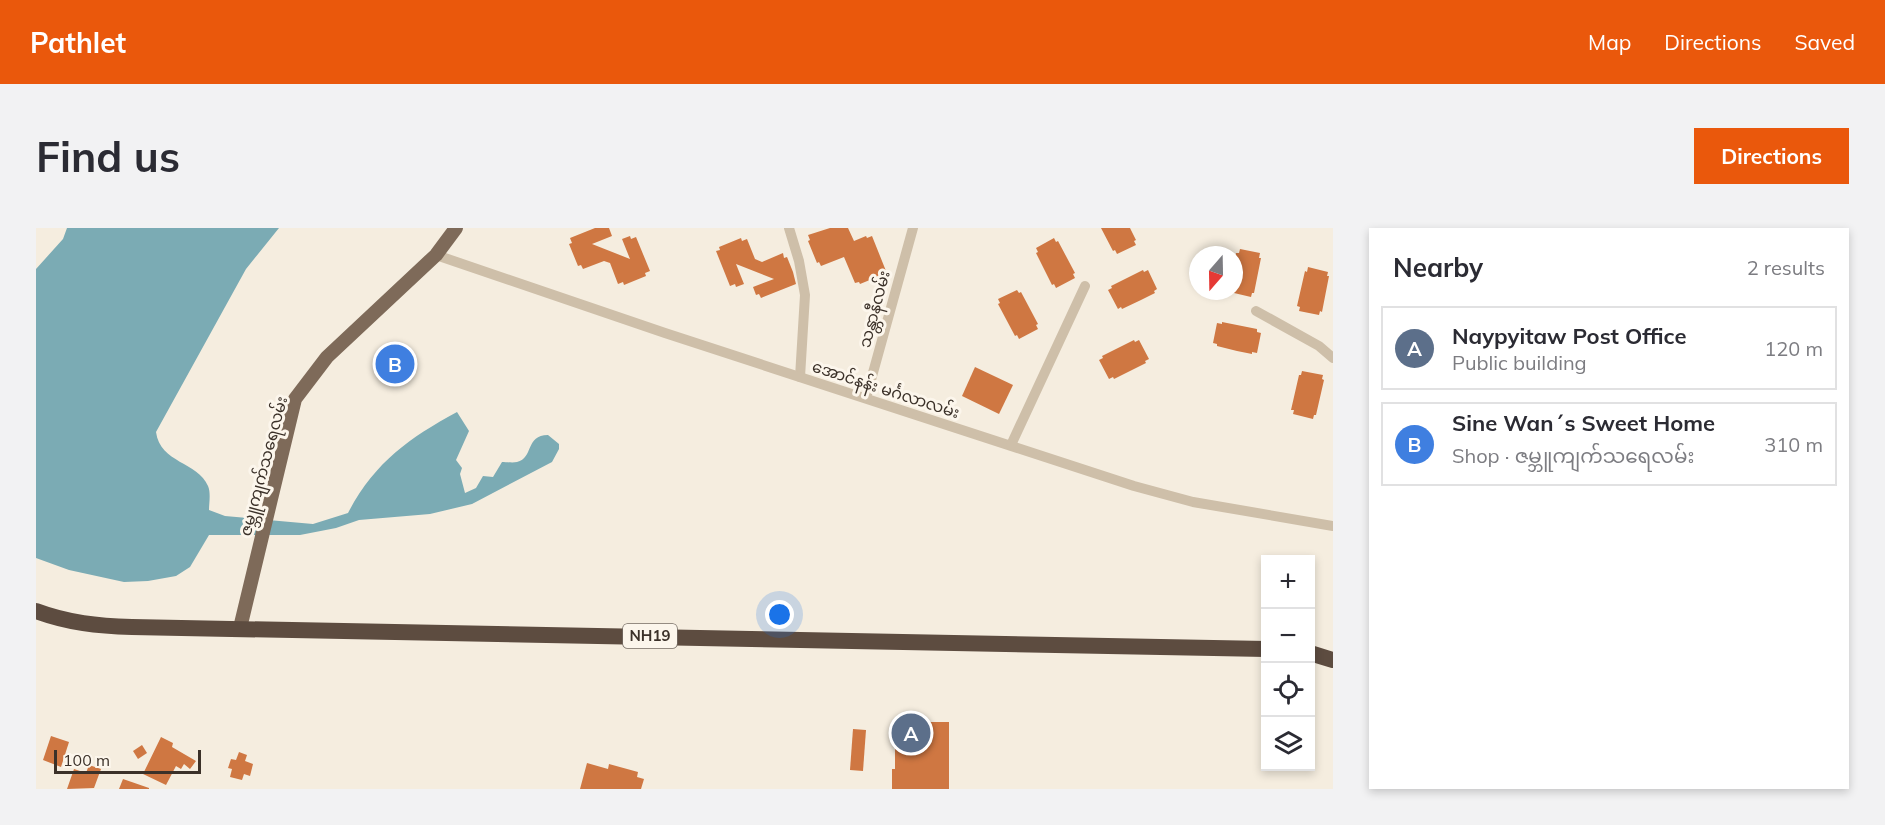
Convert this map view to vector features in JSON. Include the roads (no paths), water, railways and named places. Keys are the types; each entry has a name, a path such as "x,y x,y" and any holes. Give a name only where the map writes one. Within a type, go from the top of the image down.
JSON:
{"highway":[{"name":"NH19","path":"36,611 59,620 96,626 1261,649"}],"main road":[{"name":"ဇမ္ဘူကျက်သရေလမ်း","path":"240,628 295,399 327,357 436,255 456,228"}],"street":[{"path":"789,228 806,294 800,377"},
{"name":"သန္တာနီလမ်း","path":"866,398 913,228"},
{"name":"အောင်နန်း မင်္ဂလာလမ်း","path":"436,255 1134,486 1192,502 1333,526"},
{"path":"1011,445 1085,286"},
{"path":"1256,311 1319,346 1333,358"}],"water":[{"path":"67,228 279,228 246,269 156,432 164,450 203,478 209,489 209,510 225,516 313,524 348,513 358,495 381,466 408,442 457,412 469,431 456,460 462,468 460,474 465,493 476,488 483,476 493,477 502,462 522,460 533,442 541,436 548,435 559,444 559,449 552,462 472,504 430,514 359,520 336,528 300,535 209,535 190,567 176,576 124,582 69,570 36,558 36,269 63,239"}],"place":[{"name":"Sine Wan´s Sweet Home","path":"395,364"},
{"name":"Naypyitaw Post Office","path":"911,733"}]}
